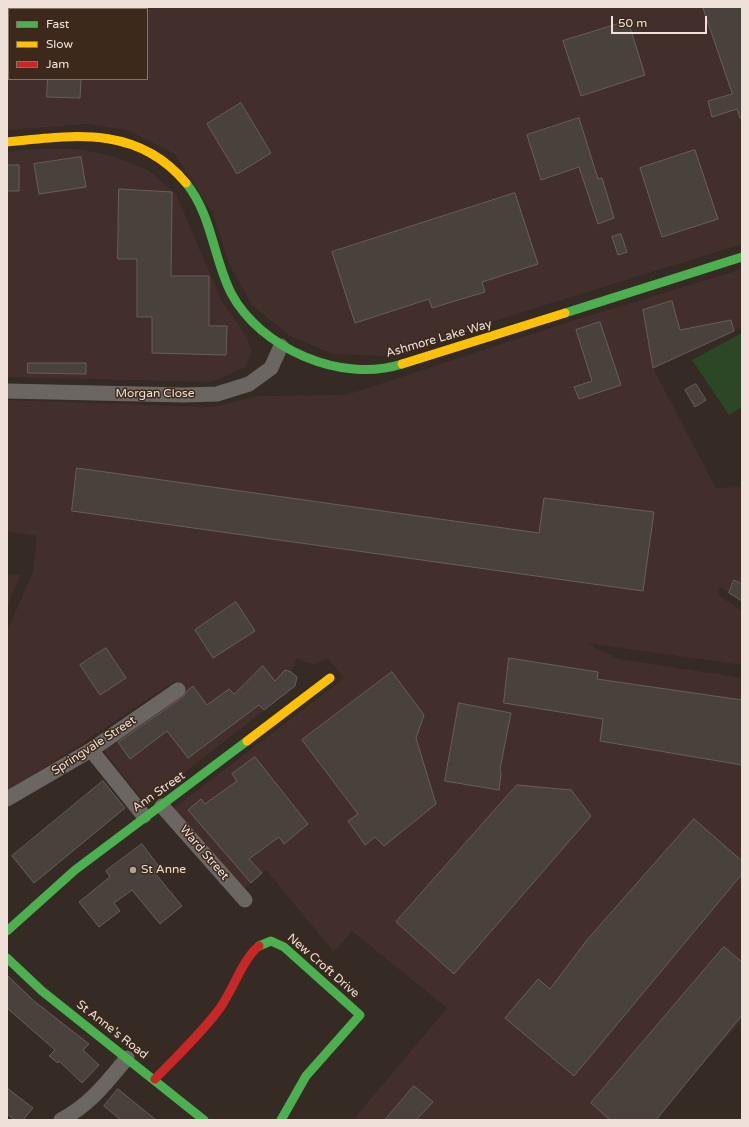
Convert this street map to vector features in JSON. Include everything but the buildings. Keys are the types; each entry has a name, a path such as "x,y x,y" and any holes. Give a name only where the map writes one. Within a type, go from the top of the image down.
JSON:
{"street":[{"name":"Ashmore Lake Way","path":"7,142 80,136 106,137 134,144 154,154 173,168 197,198 208,223 220,264 232,293 253,320 281,346 324,363 346,368 397,366 742,257"},
{"name":"Morgan Close","path":"7,391 121,394 217,394 249,384 271,368 281,346"},
{"name":"Ann Street","path":"7,931 75,870 144,816 162,806 330,678"},
{"name":"Springvale Street","path":"7,799 91,750 178,690"},
{"path":"91,750 144,816"},
{"name":"Ward Street","path":"162,806 245,900"},
{"name":"New Croft Drive","path":"155,1079 228,998 247,960 255,950 270,941 276,942 284,947 360,1015 306,1076 286,1114 281,1120"},
{"name":"St Anne's Road","path":"7,958 42,991 155,1079 204,1120"},
{"path":"61,1120 77,1111 99,1092 127,1058"}],"shaded area":[{"path":"7,7 742,7 742,244 381,356 333,354 290,336 252,305 229,264 213,214 175,154 127,130 87,124 7,130"},
{"path":"35,149 79,149 115,157 148,170 176,194 221,300 245,334 252,351 245,367 212,382 7,377 7,152"},
{"path":"742,269 742,326 653,368 716,488 742,487 742,600 720,587 718,595 742,611 742,665 586,643 619,659 742,678 742,1020 653,1120 353,1120 447,1008 352,931 334,952 266,870 243,890 173,809 344,678 327,658 315,665 297,658 291,672 297,677 295,686 152,798 141,798 106,754 104,749 118,742 184,693 175,681 78,746 7,791 7,631 33,572 37,536 7,531 7,400 213,407 258,396 346,395 569,322"},
{"path":"7,574 20,575 7,608"}],"green space":[{"path":"742,333 742,407 729,415 692,360"}],"traffic: fast":[{"path":"186,183 195,195 207,222 220,265 231,293 244,313 261,330 282,345 304,357 329,365 354,369 378,369 402,364"},
{"path":"565,313 742,257"},
{"path":"7,931 75,870 247,741"},
{"path":"259,946 271,941 284,947 360,1015 306,1076 281,1120"},
{"path":"7,958 42,991 204,1120"}],"traffic: slow":[{"path":"7,142 56,137 80,137 104,138 126,143 147,151 167,164 186,183"},
{"path":"402,364 565,313"},
{"path":"247,741 330,678"}],"traffic: jam":[{"path":"155,1079 213,1018 225,1001 248,958 259,946"}],"place":[{"name":"St Anne","path":"133,870"}]}
